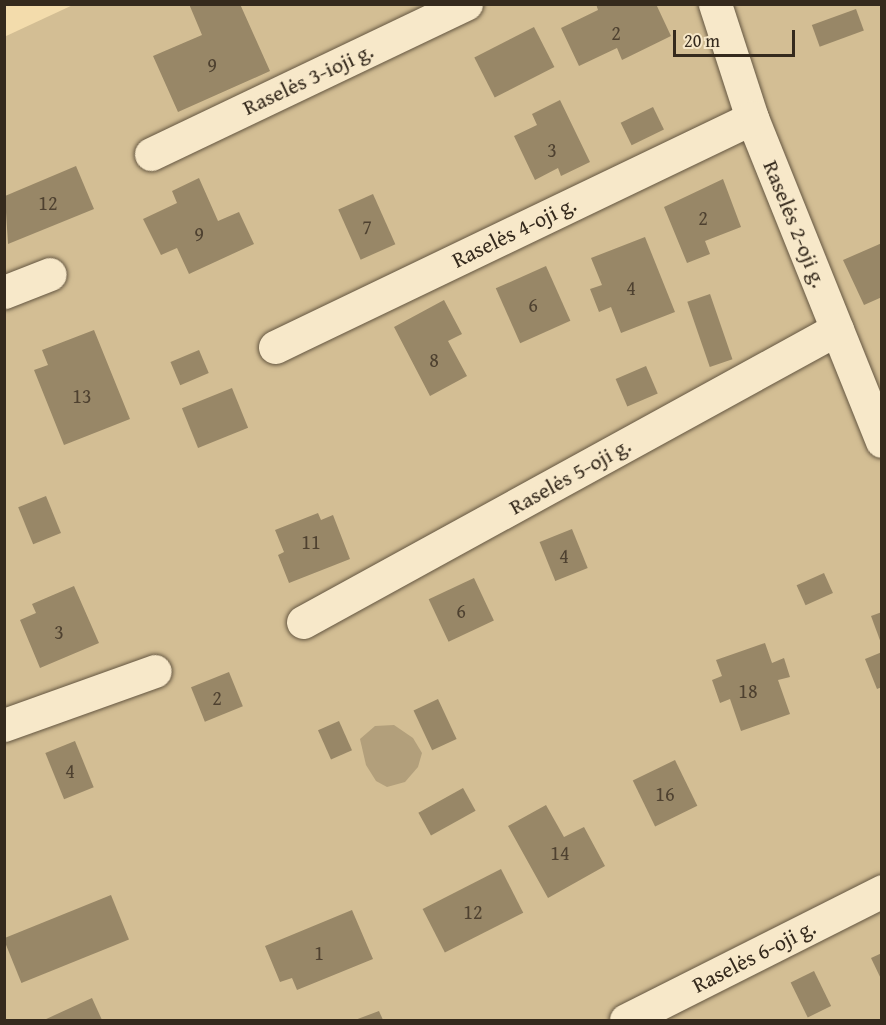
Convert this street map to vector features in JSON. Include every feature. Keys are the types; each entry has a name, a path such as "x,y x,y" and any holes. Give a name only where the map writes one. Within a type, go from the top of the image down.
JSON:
{"street":[{"name":"Raselės 3-ioji g.","path":"151,154 466,4"},
{"name":"Raselės 2-oji g.","path":"715,4 752,118 882,441"},
{"name":"Raselės 4-oji g.","path":"275,347 752,118"},
{"path":"4,292 50,274"},
{"name":"Raselės 5-oji g.","path":"303,622 837,329"},
{"path":"4,725 155,671"},
{"name":"Raselės 6-oji g.","path":"626,1020 882,891"}],"shaded area":[{"path":"75,4 881,5 881,1020 5,1020 4,37"},
{"path":"394,725 413,738 422,753 418,767 405,782 387,787 376,781 366,765 360,739 375,726"}],"building":[{"path":"189,4 240,4 270,71 178,112 153,56 202,35"},
{"path":"596,4 656,4 671,36 622,60 617,48 579,66 561,28 598,10"},
{"path":"856,9 864,31 820,47 812,25"},
{"path":"534,27 554,67 495,98 474,57"},
{"path":"560,100 590,162 561,176 558,168 535,180 514,136 537,125 532,114"},
{"path":"653,107 664,129 632,145 621,123"},
{"path":"76,166 94,209 8,244 5,196"},
{"path":"199,178 218,221 239,212 254,244 189,274 177,248 161,255 143,219 177,203 172,191"},
{"path":"723,179 741,227 705,241 710,254 687,263 664,207"},
{"path":"373,194 395,244 361,260 338,209"},
{"path":"645,237 675,312 621,333 611,307 599,312 590,289 602,285 591,258"},
{"path":"882,243 882,297 864,305 843,260"},
{"path":"546,266 570,321 520,343 496,288"},
{"path":"710,294 732,359 710,367 687,302"},
{"path":"444,300 462,334 448,341 467,376 430,396 394,327"},
{"path":"94,330 130,419 64,445 34,370 48,365 42,350"},
{"path":"199,350 209,373 180,385 170,362"},
{"path":"646,366 658,394 627,407 616,379"},
{"path":"232,388 248,428 198,448 182,408"},
{"path":"46,496 61,533 33,544 18,507"},
{"path":"318,513 321,520 333,515 350,559 289,583 278,555 284,552 275,530"},
{"path":"572,529 588,568 555,581 540,542"},
{"path":"824,573 833,593 806,605 797,585"},
{"path":"474,578 494,621 449,642 429,599"},
{"path":"74,586 99,643 40,668 20,620 36,613 32,604"},
{"path":"882,612 882,643 881,643 871,616"},
{"path":"765,643 772,663 784,658 790,677 778,680 790,714 741,731 730,699 720,703 712,680 722,676 716,660"},
{"path":"882,652 882,687 877,689 865,659"},
{"path":"229,672 243,706 205,722 191,687"},
{"path":"438,699 457,739 432,750 414,710"},
{"path":"339,721 352,750 331,760 318,730"},
{"path":"75,741 94,787 64,799 45,753"},
{"path":"675,760 697,806 655,826 633,781"},
{"path":"463,788 476,811 431,835 418,813"},
{"path":"546,805 564,837 584,827 605,866 548,898 508,826"},
{"path":"501,869 523,913 445,953 423,909"},
{"path":"111,895 129,940 21,983 4,938"},
{"path":"352,910 373,959 297,990 292,978 280,982 265,946"},
{"path":"882,953 882,981 871,958"},
{"path":"814,971 831,1006 808,1017 791,982"},
{"path":"92,998 102,1020 44,1020"},
{"path":"379,1011 383,1020 355,1020"}]}
